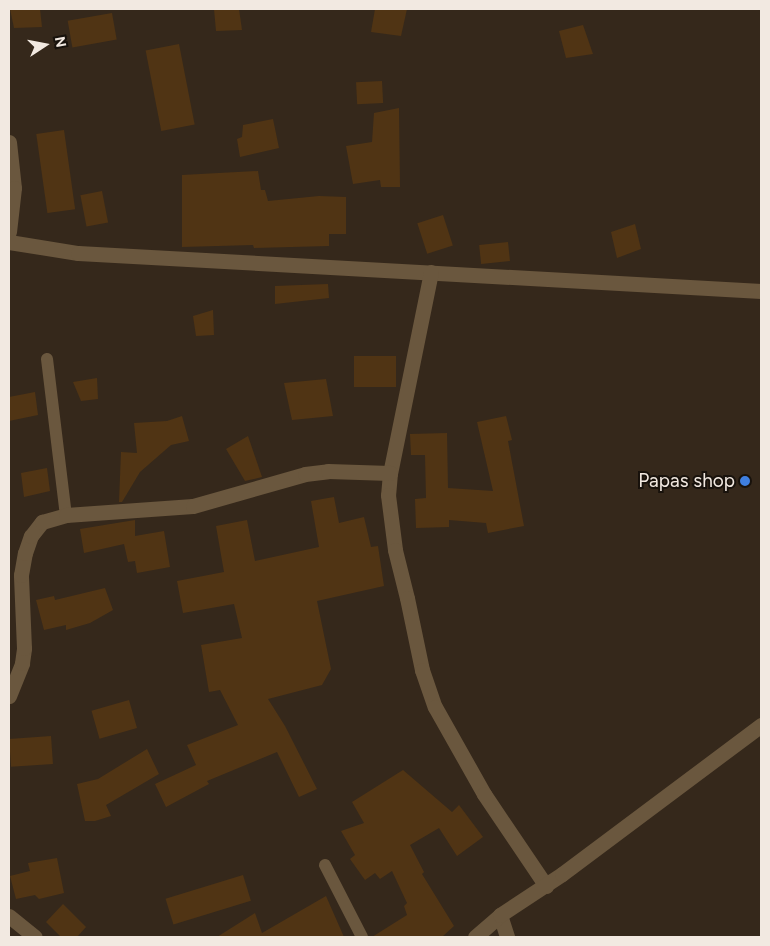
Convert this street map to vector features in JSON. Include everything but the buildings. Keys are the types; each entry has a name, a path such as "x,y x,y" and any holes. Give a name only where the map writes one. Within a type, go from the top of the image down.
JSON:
{"street":[{"path":"9,142 14,188 9,232"},
{"path":"9,242 78,253 761,291"},
{"path":"431,272 390,473 388,495 395,550 427,689 449,734 484,794 546,886"},
{"path":"9,696 22,663 24,648 21,575 25,553 36,528 42,522 66,515 193,506 305,474 328,471 390,473"},
{"path":"475,937 500,915 546,886 761,725"},
{"path":"500,915 507,937"},
{"path":"9,916 35,937"}],"lane":[{"path":"47,359 66,515"},
{"path":"325,865 362,937"}],"place":[{"name":"Papas shop","path":"745,481"}]}
